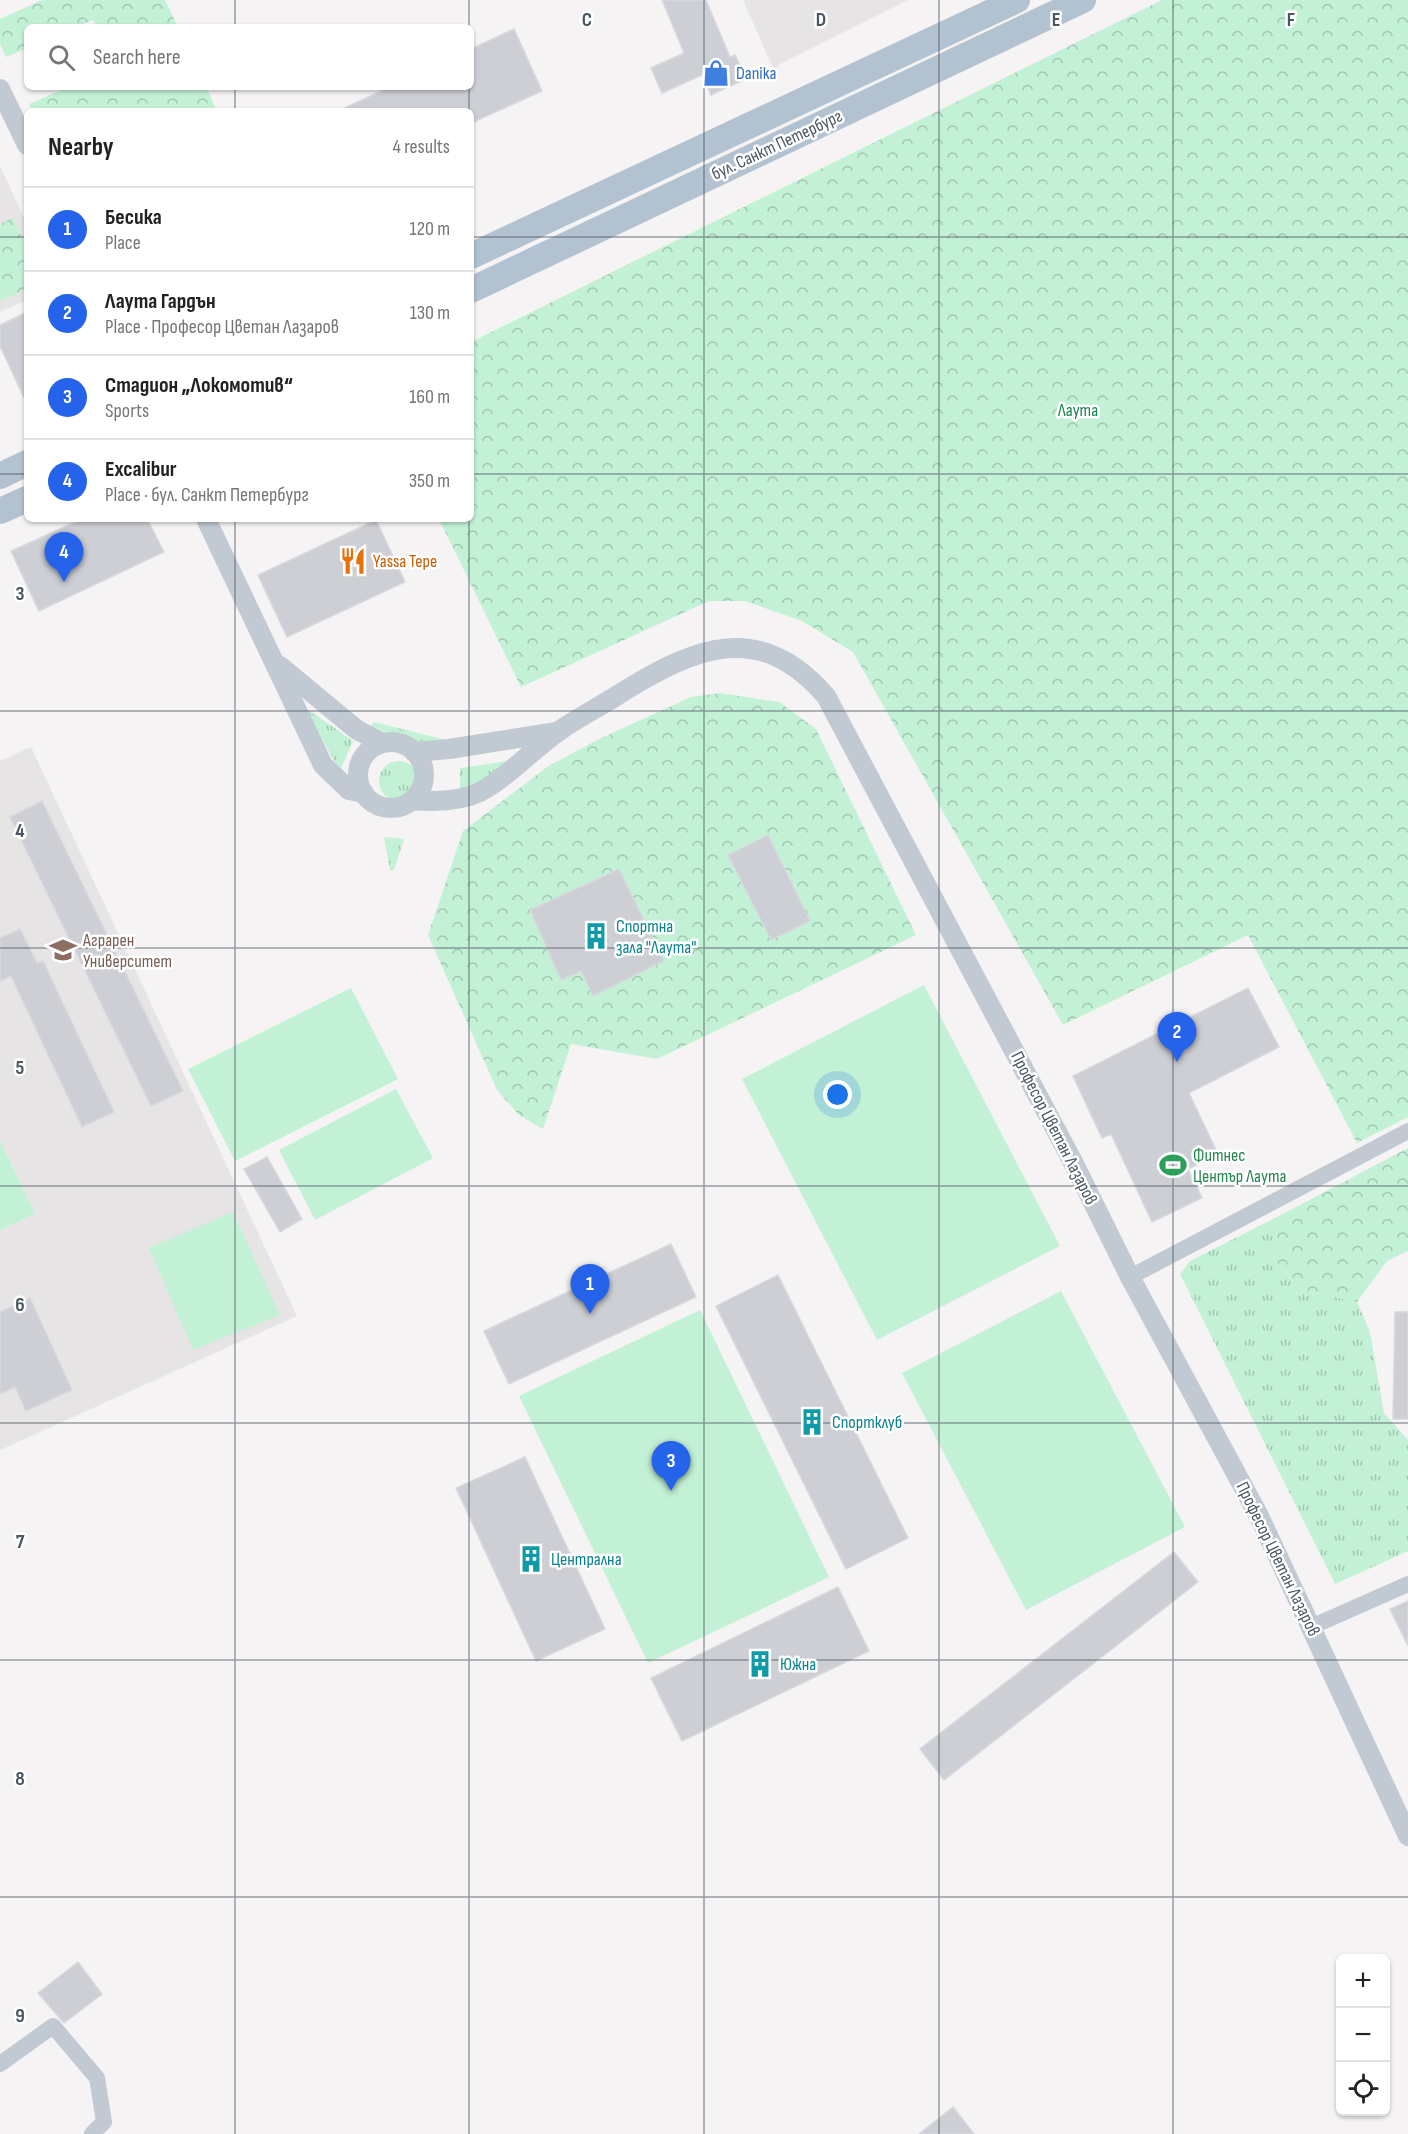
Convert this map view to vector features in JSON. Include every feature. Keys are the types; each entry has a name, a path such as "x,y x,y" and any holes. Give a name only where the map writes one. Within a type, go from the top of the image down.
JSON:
{"main road":[{"name":"бул. Санкт Петербург","path":"474,255 1017,0"},
{"name":"бул. Санкт Петербург","path":"474,289 1083,0"},
{"path":"0,476 24,464"},
{"path":"0,511 24,500"}],"street":[{"path":"0,89 24,139"},
{"path":"207,522 323,765 350,790 364,793 383,807 402,806 413,800 419,793 424,776 420,759 414,752 400,743 383,743 357,730 276,662"},
{"name":"Професор Цветан Лазаров","path":"413,800 445,800 479,792 560,731 648,676 686,657 720,647 752,649 782,659 807,674 826,696 1068,1154 1130,1277 1259,1516 1408,1836"},
{"name":"Професор Цветан Лазаров","path":"414,752 449,749 560,731"},
{"path":"364,793 358,774 361,764 366,755 383,743"},
{"path":"1130,1277 1408,1131"},
{"path":"1311,1627 1408,1584"},
{"path":"0,2064 53,2026 97,2079 104,2122 92,2134"}],"shaded area":[{"path":"743,0 908,0 780,64 774,70"},
{"path":"0,166 24,218 24,301 0,312"},
{"name":"Аграрен Университет","path":"31,747 297,1316 0,1450 0,1230 35,1214 0,1140 0,761"}],"green space":[{"path":"42,0 165,0 177,24 95,24 93,20 83,24 24,24 24,49 6,57 0,44 0,19"},
{"name":"Лаута","path":"1162,0 1408,0 1408,1117 1357,1143 1248,935 1063,1025 853,652 802,621 745,601 709,601 521,687 440,522 474,522 474,341"},
{"path":"62,90 207,90 216,108 31,108 29,104"},
{"path":"13,218 24,242 24,290 0,301 0,224"},
{"path":"720,693 779,702 816,729 916,935 657,1059 571,1044 543,1129 519,1115 497,1090 428,935 463,831 547,767 597,740 691,697"},
{"path":"310,711 353,741 340,771 309,716"},
{"path":"374,722 442,739 444,747 401,738 371,726"},
{"path":"399,761 413,767 419,781 413,795 399,801 385,795 379,781 385,767"},
{"path":"508,761 509,766 460,794 460,768"},
{"path":"384,837 404,839 394,870 390,870"},
{"path":"924,985 1060,1246 877,1340 742,1079"},
{"path":"351,988 398,1079 235,1161 188,1069"},
{"path":"396,1089 433,1158 315,1220 279,1150"},
{"path":"0,1140 35,1214 0,1230"},
{"path":"1408,1148 1408,1251 1387,1261 1357,1302 1299,1289 1274,1259 1279,1216"},
{"path":"233,1212 280,1315 193,1350 149,1248"},
{"path":"1279,1216 1274,1259 1299,1289 1357,1302 1370,1332 1384,1413 1408,1440 1408,1551 1335,1584 1180,1274 1190,1261"},
{"path":"1061,1291 1185,1527 1026,1610 902,1373"},
{"path":"700,1310 829,1577 648,1663 519,1396"}],"building":[{"path":"662,0 706,0 730,57 735,55 746,79 711,95 702,75 662,93 651,68 684,53"},
{"path":"514,29 542,91 474,122 474,108 344,108 384,90 474,90 474,48"},
{"path":"24,313 24,398 0,346 0,325"},
{"path":"75,522 149,522 164,552 39,611 11,551"},
{"path":"372,522 377,522 405,582 287,637 258,575"},
{"path":"42,801 183,1091 151,1106 10,817"},
{"path":"768,835 810,921 771,940 728,855"},
{"name":"Спортна зала \"Лаута\"","path":"619,869 664,961 593,996 581,971 561,980 530,910"},
{"path":"20,929 37,963 43,961 114,1112 82,1127 11,976 0,981 0,938"},
{"path":"1248,988 1279,1047 1189,1093 1218,1154 1188,1169 1202,1198 1152,1222 1111,1134 1102,1138 1073,1076"},
{"path":"267,1157 302,1219 280,1232 244,1169"},
{"path":"671,1244 696,1297 509,1384 484,1331"},
{"name":"Спортклуб","path":"778,1275 908,1538 846,1569 716,1306"},
{"path":"30,1298 72,1390 26,1411 15,1387 0,1394 0,1312"},
{"path":"1395,1312 1408,1312 1408,1419 1393,1419"},
{"name":"Централна","path":"525,1457 605,1629 536,1661 456,1488"},
{"path":"1174,1552 1198,1582 944,1780 920,1749"},
{"name":"Южна","path":"838,1587 869,1651 682,1741 651,1678"},
{"path":"1408,1601 1408,1646 1390,1609"},
{"path":"78,1962 102,1994 64,2023 38,1993"},
{"path":"953,2107 974,2134 919,2134"}],"place":[{"name":"Danika","path":"716,73"},
{"name":"Yassa Tepe","path":"353,561"},
{"name":"Excalibur","path":"64,582"},
{"name":"Спортна зала \"Лаута\"","path":"596,936"},
{"name":"Аграрен Университет","path":"63,950"},
{"name":"Лаута Гардън","path":"1177,1062"},
{"name":"Фитнес Център Лаута","path":"1173,1165"},
{"name":"Бесика","path":"590,1314"},
{"name":"Спортклуб","path":"812,1422"},
{"name":"Стадион „Локомотив“","path":"671,1491"},
{"name":"Централна","path":"531,1559"},
{"name":"Южна","path":"760,1664"}]}
